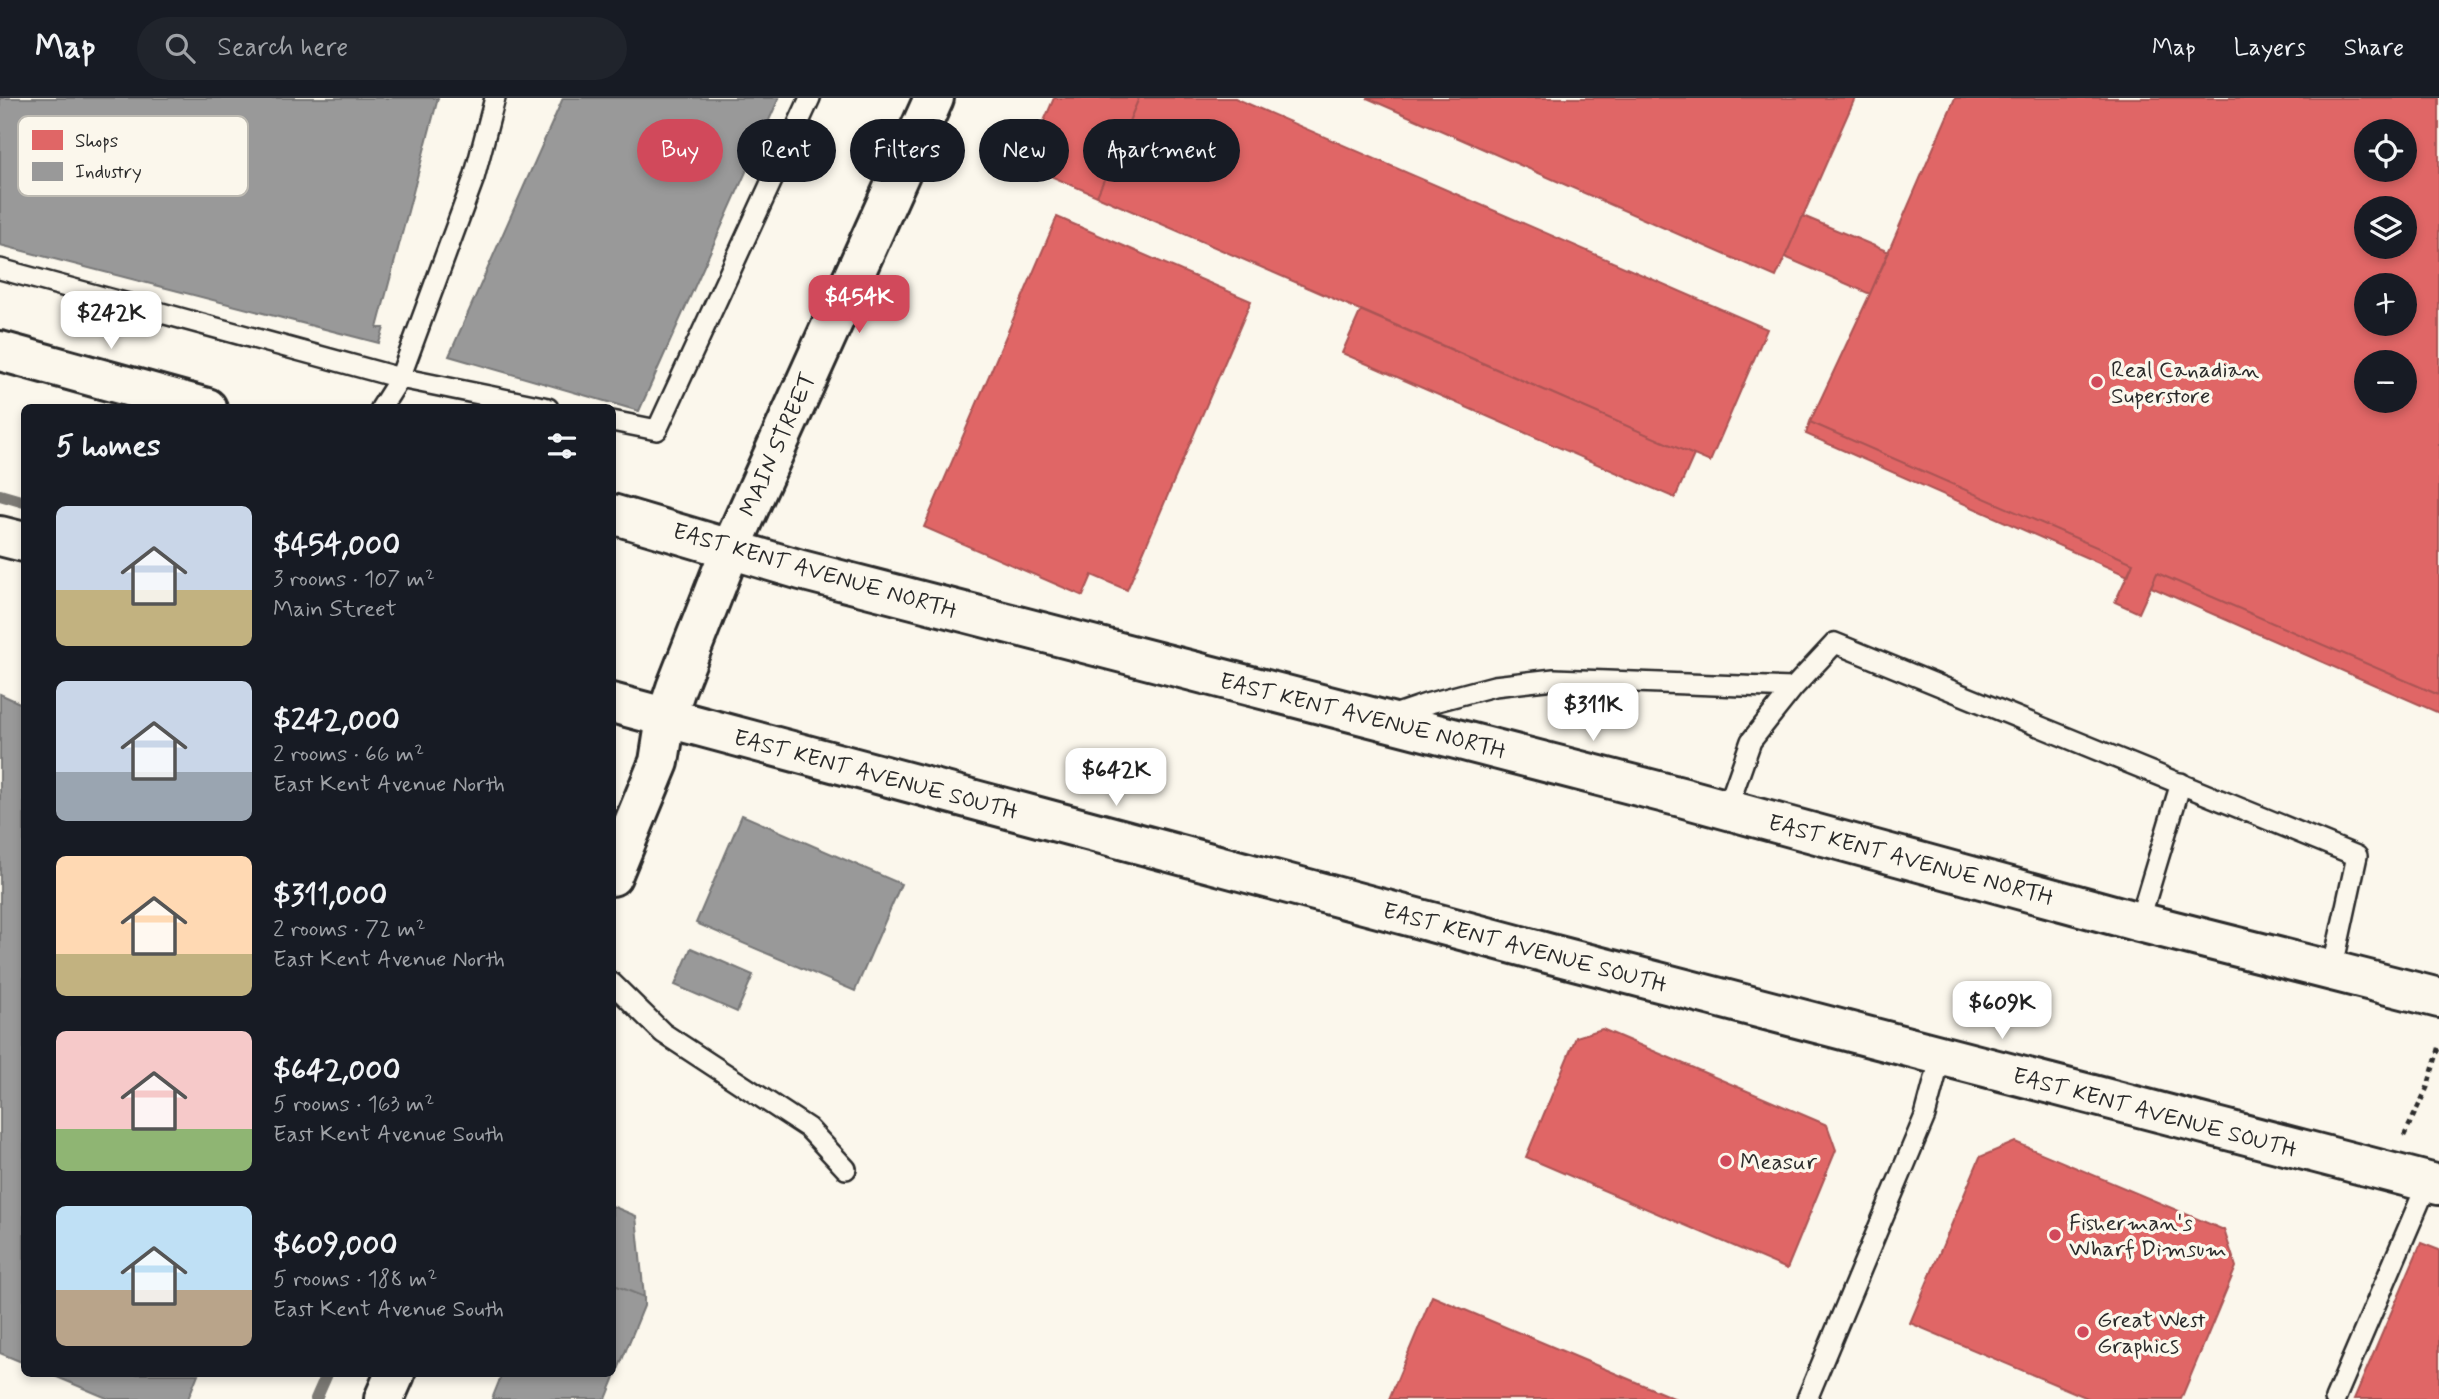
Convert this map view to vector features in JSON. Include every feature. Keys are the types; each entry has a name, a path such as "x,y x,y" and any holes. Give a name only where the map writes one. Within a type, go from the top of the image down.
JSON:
{"street":[{"name":"MAIN STREET","path":"616,866 659,762 666,718 696,633 731,548 934,98"},
{"path":"0,351 192,404"},
{"name":"EAST KENT AVENUE NORTH","path":"616,515 801,570 1727,809 2139,922 2439,998"},
{"path":"0,536 21,541"},
{"name":"EAST KENT AVENUE SOUTH","path":"616,704 2433,1184"},
{"path":"384,1399 394,1377"}],"lane":[{"path":"384,404 400,378 474,178 495,98"},
{"path":"616,422 657,430 810,98"},
{"path":"0,269 400,378 528,404"},
{"path":"1727,809 1751,741 1793,688 1835,643 2357,856 2332,971"},
{"path":"1381,720 1426,704 1494,686 1554,679 1793,688"},
{"path":"2139,922 2181,783"},
{"path":"616,987 663,1032 808,1128 846,1169"},
{"path":"1807,1399 1925,1116 1941,1056"},
{"path":"2334,1399 2433,1184"}],"path":[{"path":"2387,1172 2427,1088 2439,1048"}],"building: Shops":[{"path":"1054,98 1139,98 1130,119 1083,119 1083,182 1103,182 1097,196 1064,182 1069,182 1069,119 1045,119"},
{"path":"1139,98 1235,98 1767,329 1710,462 1097,196 1103,182 1240,182 1240,119 1130,119"},
{"path":"1367,98 1855,98 1776,277"},
{"name":"Real Canadian Superstore","path":"1955,98 2439,98 2439,695 2157,573 2139,613 2115,602 2133,563 1810,422 1870,294"},
{"path":"1803,216 1889,252 1870,294 1785,257"},
{"path":"1057,217 1251,301 1127,590 1092,575 1083,596 924,527"},
{"path":"1361,310 1694,455 1675,498 1342,353"},
{"path":"1810,422 2133,563 2128,576 1806,434"},
{"path":"2157,573 2439,695 2439,713 2151,587"},
{"path":"1602,1029 1827,1125 1836,1150 1787,1269 1526,1157 1576,1037"},
{"path":"2015,1142 2224,1230 2236,1267 2181,1399 2090,1399 1910,1323 1980,1157"},
{"path":"2421,1243 2439,1250 2439,1399 2354,1399"},
{"path":"1432,1296 1676,1399 1389,1399"}],"building: Industry":[{"path":"0,98 438,98 377,328 384,328 379,343 0,245"},
{"path":"563,98 779,98 770,119 737,119 737,182 741,182 639,411 449,356"},
{"path":"0,694 21,704 21,1362 0,1353"},
{"path":"742,815 901,884 855,991 696,923"},
{"path":"691,948 753,975 737,1012 675,985"},
{"path":"616,1208 636,1216 644,1297 616,1286"},
{"path":"616,1286 644,1297 644,1306 616,1375"},
{"path":"57,1377 197,1377 188,1399 109,1399"},
{"path":"501,1377 615,1377 606,1399 492,1399"}],"waterway":[{"path":"0,495 21,501"},
{"path":"316,1399 326,1377"}],"place":[{"name":"Real Canadian Superstore","path":"2097,382"},
{"name":"Measur","path":"1726,1161"},
{"name":"Fisherman's Wharf Dimsum","path":"2055,1235"},
{"name":"Great West Graphics","path":"2083,1332"}]}
